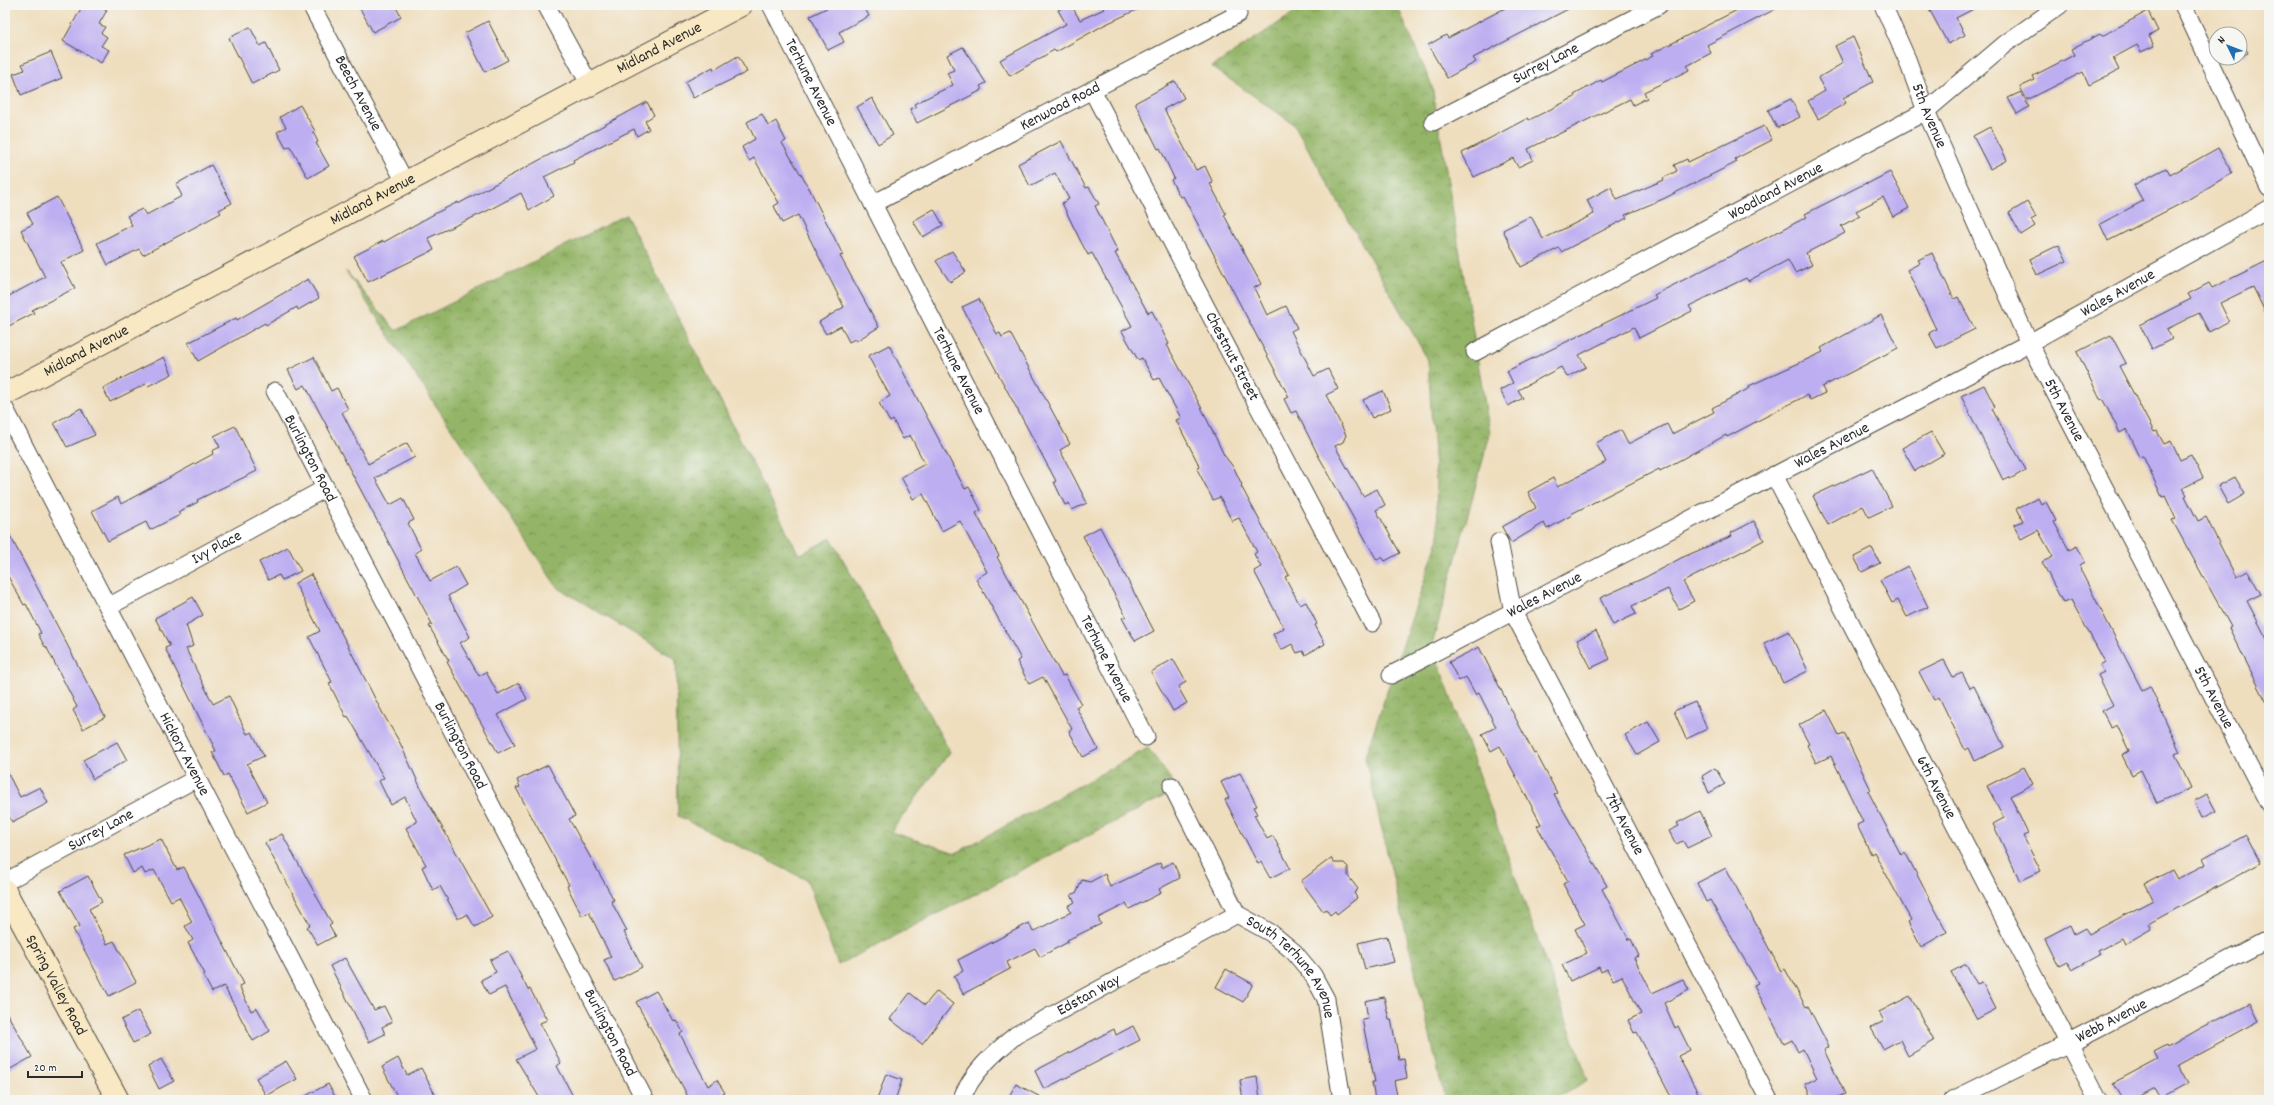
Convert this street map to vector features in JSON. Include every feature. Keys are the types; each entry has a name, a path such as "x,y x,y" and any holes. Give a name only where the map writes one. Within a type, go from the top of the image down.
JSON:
{"street":[{"name":"Beech Avenue","path":"311,5 405,182"},
{"path":"546,5 590,85"},
{"name":"Midland Avenue","path":"5,394 741,5"},
{"name":"Terhune Avenue","path":"771,5 1146,737"},
{"name":"Kenwood Road","path":"873,204 1238,14 1234,5"},
{"name":"Surrey Lane","path":"1433,122 1659,5"},
{"name":"5th Avenue","path":"1883,5 1907,59 1926,111 2028,343 2269,804"},
{"name":"Woodland Avenue","path":"1476,352 1926,111 2004,44 2060,5"},
{"path":"2183,5 2269,188"},
{"name":"Chestnut Street","path":"1092,90 1372,623"},
{"name":"Wales Avenue","path":"1391,675 2028,343 2269,208"},
{"name":"Burlington Road","path":"275,392 645,1100"},
{"name":"Hickory Avenue","path":"5,409 364,1100"},
{"name":"6th Avenue","path":"1774,476 2098,1100"},
{"name":"Ivy Place","path":"108,606 326,488"},
{"name":"7th Avenue","path":"1499,542 1513,612 1769,1100"},
{"name":"Surrey Lane","path":"5,882 196,778"},
{"name":"South Terhune Avenue","path":"1172,786 1237,914 1271,932 1294,952 1313,976 1326,999 1342,1100"},
{"name":"Spring Valley Road","path":"5,891 118,1100"},
{"name":"Edstan Way","path":"961,1100 979,1069 996,1051 1016,1035 1237,914"},
{"name":"Webb Avenue","path":"1953,1100 2069,1043 2269,939"}],"green space":[{"path":"1306,5 1397,5 1432,86 1490,434 1432,645 1588,1080 1553,1100 1445,1100 1365,757 1439,537 1428,360 1294,124 1212,67"},
{"path":"626,215 799,555 831,538 950,752 891,832 956,853 1148,748 1178,789 838,965 807,880 678,816 676,659 557,587 346,271 396,331"}],"building":[{"path":"83,5 98,5 107,10 99,24 105,27 101,33 107,37 101,46 109,50 101,63 63,41"},
{"path":"358,5 395,5 401,17 373,32"},
{"path":"833,5 863,5 869,16 839,32 844,42 828,50 810,16"},
{"path":"1071,5 1080,20 1104,9 1102,5 1147,5 1104,25 1056,52 1054,50 1010,76 1000,60 1066,24 1058,10"},
{"path":"1511,5 1576,5 1473,58 1476,62 1447,78 1428,45 1446,35 1448,38"},
{"path":"1747,5 1783,5 1707,45 1711,53 1687,66 1689,70 1644,92 1647,98 1633,105 1630,99 1528,149 1533,160 1518,167 1513,158 1474,177 1462,153 1528,118 1529,120 1575,97 1574,95 1601,80 1602,82 1653,56 1651,54"},
{"path":"1927,5 1981,5 1956,18 1965,35 1948,44"},
{"path":"2148,11 2158,31 2149,36 2154,46 2141,52 2137,45 2113,58 2119,70 2089,85 2083,72 2027,100 2020,87 2035,80 2033,76 2074,55 2071,49 2100,34 2102,36"},
{"path":"488,21 508,60 485,72 465,33"},
{"path":"250,27 260,46 266,43 279,70 252,84 229,38"},
{"path":"1853,37 1873,82 1843,98 1846,103 1818,119 1808,101 1825,91 1818,78 1843,63 1835,46"},
{"path":"963,47 986,83 980,86 982,90 917,123 910,109 916,107 914,104 953,85 947,73 954,70 947,55"},
{"path":"51,52 62,78 21,95 13,74 25,70 22,64"},
{"path":"738,56 747,72 693,98 685,82 713,67 714,70"},
{"path":"1175,81 1184,98 1164,109 1196,170 1205,166 1213,183 1210,184 1226,214 1224,215 1261,284 1254,288 1267,315 1286,306 1297,328 1291,331 1314,376 1328,369 1338,389 1326,395 1346,435 1343,442 1335,446 1363,496 1377,489 1385,505 1376,510 1400,553 1385,561 1382,557 1377,560 1318,455 1296,411 1291,413 1284,399 1289,397 1183,196 1180,197 1171,180 1174,178 1160,148 1158,149 1135,103"},
{"path":"2021,92 2029,107 2017,114 2008,98"},
{"path":"872,98 893,135 878,144 857,107"},
{"path":"1791,99 1800,117 1777,128 1768,110"},
{"path":"647,102 654,115 645,121 649,129 637,136 634,129 573,160 574,162 544,177 554,196 529,210 521,193 485,212 428,238 434,250 368,282 354,256 383,241 384,242 458,202 458,204"},
{"path":"300,105 315,131 313,132 318,142 316,143 329,166 308,178 290,146 286,148 277,132 286,127 280,117"},
{"path":"762,114 768,126 776,121 786,141 782,143 809,188 843,255 840,256 879,327 856,341 855,339 849,342 841,326 826,334 819,322 844,307 798,215 782,223 774,206 779,203 754,158 749,161 742,147 755,139 747,122"},
{"path":"1764,126 1772,140 1735,159 1737,162 1663,199 1625,215 1627,218 1561,252 1559,248 1521,267 1503,230 1531,216 1543,239 1594,214 1587,200 1611,187 1617,200 1664,180 1663,178 1677,171 1674,165 1687,159 1688,162"},
{"path":"1990,127 2007,160 1990,169 1973,136"},
{"path":"1061,141 1086,188 1089,187 1099,204 1095,206 1118,252 1115,253 1148,313 1152,311 1169,344 1167,345 1201,407 1224,455 1234,468 1242,485 1241,486 1289,575 1285,577 1300,605 1306,602 1317,624 1315,625 1325,644 1305,655 1303,651 1297,653 1292,644 1281,650 1273,634 1284,628 1254,571 1261,567 1254,554 1257,552 1239,518 1232,521 1220,497 1213,500 1197,469 1200,467 1176,420 1181,418 1159,378 1154,380 1142,358 1138,360 1122,331 1132,326 1092,253 1088,255 1080,240 1062,203 1069,199 1055,173 1030,186 1018,164"},
{"path":"2218,148 2232,173 2184,202 2108,241 2100,224 2143,201 2134,185 2166,168 2170,175"},
{"path":"211,165 232,203 219,210 221,213 143,255 139,249 108,265 97,243 132,225 127,216 142,209 146,215 182,196 176,184"},
{"path":"1890,172 1909,208 1893,217 1883,197 1856,211 1860,216 1841,226 1845,233 1806,253 1812,265 1795,273 1788,260 1748,281 1746,278 1689,306 1692,311 1639,338 1634,327 1579,355 1586,367 1567,377 1561,367 1518,390 1523,398 1508,406 1500,390 1513,383 1507,371 1656,298 1654,295 1807,217 1805,214"},
{"path":"57,197 84,250 61,262 75,288 32,310 34,313 5,328 5,298 45,277 21,230 33,224 27,213"},
{"path":"2027,202 2036,217 2031,220 2035,226 2021,235 2009,213"},
{"path":"934,209 943,225 923,237 913,221"},
{"path":"2059,245 2067,261 2037,275 2030,259"},
{"path":"952,251 966,272 950,282 936,261"},
{"path":"1932,253 1954,299 1958,297 1975,329 1937,348 1929,333 1936,329 1907,270 1920,263 1918,260"},
{"path":"2269,260 2269,320 2253,287 2220,303 2229,321 2209,332 2199,313 2167,329 2172,339 2152,349 2140,325 2191,299 2188,294 2209,283 2212,288"},
{"path":"308,279 319,298 298,310 297,307 266,325 265,323 198,361 188,343 236,318 237,320"},
{"path":"979,299 997,334 1000,333 1002,337 1010,333 1070,444 1060,450 1087,503 1072,510 1069,503 1065,505 1054,482 1056,481 962,307"},
{"path":"1881,315 1898,348 1822,387 1825,393 1810,400 1807,395 1727,437 1726,435 1660,471 1659,469 1571,514 1572,515 1547,529 1544,523 1511,543 1502,527 1536,508 1528,492 1553,478 1557,487 1606,462 1596,443 1621,430 1628,444 1667,424 1672,434 1714,412 1712,408 1750,388 1749,386 1823,352 1821,348"},
{"path":"2111,335 2126,363 2119,366 2154,432 2157,431 2164,444 2171,441 2180,460 2191,455 2203,478 2183,488 2187,495 2185,496 2198,521 2206,517 2236,577 2248,571 2261,594 2247,601 2269,643 2269,707 2229,628 2231,627 2172,520 2176,519 2165,496 2162,497 2143,456 2140,457 2127,429 2120,433 2103,400 2100,399 2077,352"},
{"path":"889,345 965,489 969,487 981,510 976,513 999,556 997,557 1062,676 1065,675 1081,704 1076,707 1098,749 1083,757 1069,731 1072,729 1043,677 1029,684 1017,661 1021,659 976,579 987,572 960,521 942,531 923,494 913,499 901,477 925,464 910,435 903,439 893,420 890,422 879,403 890,396 868,356"},
{"path":"164,357 172,374 148,386 146,384 110,402 103,388"},
{"path":"314,357 331,391 337,388 348,409 342,412 368,464 407,443 415,457 375,478 390,505 403,498 414,520 408,523 421,549 415,553 430,581 456,567 466,585 448,596 470,637 460,643 479,676 486,672 498,694 519,683 527,699 498,715 515,744 498,753 447,662 449,661 429,626 432,624 305,385 298,389 288,370"},
{"path":"1984,385 1995,407 1992,409 2026,470 2010,479 2009,477 2003,480 1961,396"},
{"path":"1383,391 1391,409 1372,418 1363,400"},
{"path":"81,408 95,435 67,447 54,423"},
{"path":"235,426 257,471 197,500 198,502 178,512 180,515 150,530 146,522 108,541 92,511 118,497 121,504 213,454 212,451 220,447 214,436"},
{"path":"1931,432 1944,454 1915,471 1902,448"},
{"path":"1872,468 1892,506 1869,517 1863,506 1828,525 1813,496"},
{"path":"2235,477 2245,494 2228,504 2218,486"},
{"path":"2038,498 2041,504 2046,502 2056,521 2054,522 2069,550 2077,546 2085,562 2080,565 2081,571 2142,690 2150,686 2180,752 2175,754 2191,788 2157,803 2141,770 2132,775 2122,755 2129,751 2117,725 2111,728 2102,711 2113,705 2098,675 2104,672 2100,665 2105,662 2071,600 2063,603 2042,562 2053,557 2038,530 2021,539 2014,525 2023,521 2017,508"},
{"path":"1754,521 1764,540 1683,582 1694,601 1679,609 1668,589 1632,606 1636,614 1613,625 1600,598 1646,577 1681,558 1732,536 1731,533"},
{"path":"5,526 105,717 83,729 73,710 77,707 46,646 45,647 38,634 41,633 26,604 24,605 5,571"},
{"path":"1100,527 1154,631 1135,641 1122,618 1126,616 1083,536"},
{"path":"288,547 301,571 282,580 279,575 268,580 259,562"},
{"path":"1872,548 1880,563 1862,572 1854,557"},
{"path":"1908,566 1928,607 1907,617 1898,600 1892,603 1880,580"},
{"path":"311,574 382,712 399,741 423,793 492,917 475,927 467,914 458,919 440,886 433,890 422,867 426,865 406,828 417,822 405,797 391,805 379,781 384,778 348,716 346,717 329,683 332,682 309,637 320,631 295,583"},
{"path":"193,597 203,615 186,625 193,646 186,649 213,704 229,696 247,734 252,732 264,756 247,764 267,802 248,812 228,774 224,776 212,752 216,751 165,648 170,646 155,618"},
{"path":"1596,631 1610,659 1591,668 1577,640"},
{"path":"1789,631 1808,671 1783,683 1764,643"},
{"path":"1479,647 1534,754 1536,753 1557,793 1554,794 1607,886 1602,889 1629,940 1631,939 1639,956 1634,958 1652,993 1683,979 1689,990 1664,1003 1675,1028 1678,1026 1690,1050 1678,1056 1702,1100 1674,1100 1669,1093 1637,1032 1634,1033 1628,1020 1641,1014 1622,976 1613,980 1607,969 1601,972 1599,967 1570,981 1562,965 1587,953 1575,929 1585,924 1563,884 1568,881 1537,826 1541,824 1500,746 1491,751 1482,734 1496,727 1479,693 1476,695 1466,677 1459,681 1449,662"},
{"path":"1173,659 1186,682 1178,687 1187,703 1173,711 1151,672"},
{"path":"1944,660 1953,677 1962,673 1970,688 1974,686 2004,747 1975,761 1969,748 1965,750 1939,697 1934,700 1919,672"},
{"path":"1695,702 1707,729 1686,739 1674,711"},
{"path":"1826,710 1839,735 1844,733 1871,790 1868,791 1901,855 1905,852 1947,932 1921,947 1908,922 1911,920 1874,852 1871,854 1857,825 1863,822 1831,756 1816,763 1807,745 1809,744 1799,725"},
{"path":"1648,722 1660,742 1637,755 1625,735"},
{"path":"117,742 127,760 93,779 83,760"},
{"path":"548,765 575,816 569,819 614,900 611,901 627,931 624,932 642,967 615,981 604,960 611,957 589,912 582,916 567,886 569,885 516,788 520,787 517,780"},
{"path":"2024,767 2033,784 2010,796 2028,834 2023,836 2041,871 2020,881 1993,824 2004,818 1987,786"},
{"path":"5,768 20,797 40,787 48,803 12,822 5,809"},
{"path":"1715,768 1725,784 1709,793 1702,776"},
{"path":"1240,773 1257,806 1253,807 1257,814 1254,815 1267,839 1273,836 1290,868 1270,878 1261,862 1258,864 1225,800 1229,798 1221,782"},
{"path":"2207,794 2216,811 2202,818 2194,801"},
{"path":"1700,811 1712,836 1687,848 1683,841 1676,844 1669,831 1679,826 1677,823"},
{"path":"282,834 332,924 329,926 335,936 318,945 307,927 310,925 265,843"},
{"path":"2246,835 2261,863 2148,924 2151,929 2125,944 2122,938 2098,951 2100,955 2072,970 2067,962 2059,966 2045,938 2070,925 2074,934 2085,928 2089,934 2153,900 2145,884 2172,870 2177,879 2206,864 2203,858"},
{"path":"161,839 177,870 184,867 244,984 239,986 251,1011 257,1008 270,1031 253,1041 224,986 212,992 203,975 205,974 188,943 193,940 185,926 192,922 179,897 171,901 154,870 145,874 142,868 133,873 124,855"},
{"path":"1331,858 1334,863 1344,863 1348,867 1348,876 1358,889 1354,893 1357,898 1337,914 1335,911 1330,915 1326,909 1323,911 1301,881"},
{"path":"1173,862 1180,878 1159,889 1161,893 1129,909 1126,904 1098,918 1101,924 1067,940 1068,942 1040,957 1035,948 1007,962 1010,969 963,994 954,976 963,971 958,960 1029,923 1033,932 1071,912 1068,906 1075,902 1071,895 1077,892 1082,880 1090,882 1105,874 1110,887 1160,863 1162,868"},
{"path":"1726,868 1781,971 1785,969 1806,1007 1808,1006 1829,1047 1824,1050 1845,1094 1831,1100 1812,1100 1805,1084 1817,1078 1803,1049 1798,1052 1792,1040 1784,1044 1754,985 1758,983 1710,900 1706,902 1697,883"},
{"path":"88,876 102,902 89,909 107,944 114,941 136,982 109,996 73,929 80,926 60,891"},
{"path":"1387,936 1394,962 1365,969 1358,943"},
{"path":"508,951 528,990 530,989 547,1020 540,1023 561,1063 557,1066 575,1100 541,1100 516,1059 536,1049 505,987 489,995 481,980 496,972 490,960"},
{"path":"345,958 374,1010 384,1006 392,1022 382,1027 385,1034 369,1042 330,966"},
{"path":"1966,964 1977,984 1982,982 1996,1009 1977,1019 1951,972"},
{"path":"1226,969 1253,984 1243,1002 1216,987"},
{"path":"656,991 673,1021 676,1020 683,1032 680,1034 708,1086 717,1080 725,1093 715,1098 716,1100 683,1100 688,1097 636,1002"},
{"path":"937,991 953,1004 922,1044 890,1019 910,993 925,1005"},
{"path":"1910,996 1934,1041 1908,1056 1900,1040 1883,1049 1871,1028 1884,1021 1879,1012"},
{"path":"1384,997 1389,1019 1391,1019 1399,1060 1404,1059 1407,1078 1394,1081 1398,1100 1375,1100 1372,1082 1375,1082 1362,1019 1368,1018 1365,1001"},
{"path":"2250,1003 2259,1021 2178,1065 2188,1083 2160,1098 2154,1088 2132,1100 2123,1100 2113,1083 2158,1059 2154,1052 2167,1045 2168,1047"},
{"path":"5,1010 32,1057 5,1072"},
{"path":"138,1011 151,1034 133,1043 121,1020"},
{"path":"1133,1026 1140,1040 1044,1089 1035,1071 1114,1029 1116,1035"},
{"path":"398,1058 407,1075 421,1068 438,1100 399,1100 382,1067"},
{"path":"161,1059 174,1081 159,1089 148,1067"},
{"path":"286,1061 297,1079 266,1096 256,1078"},
{"path":"886,1074 902,1080 895,1100 877,1100"},
{"path":"1257,1077 1260,1100 1243,1100 1240,1080"},
{"path":"328,1084 337,1100 298,1100"},
{"path":"1016,1084 1046,1100 1007,1100"}]}
